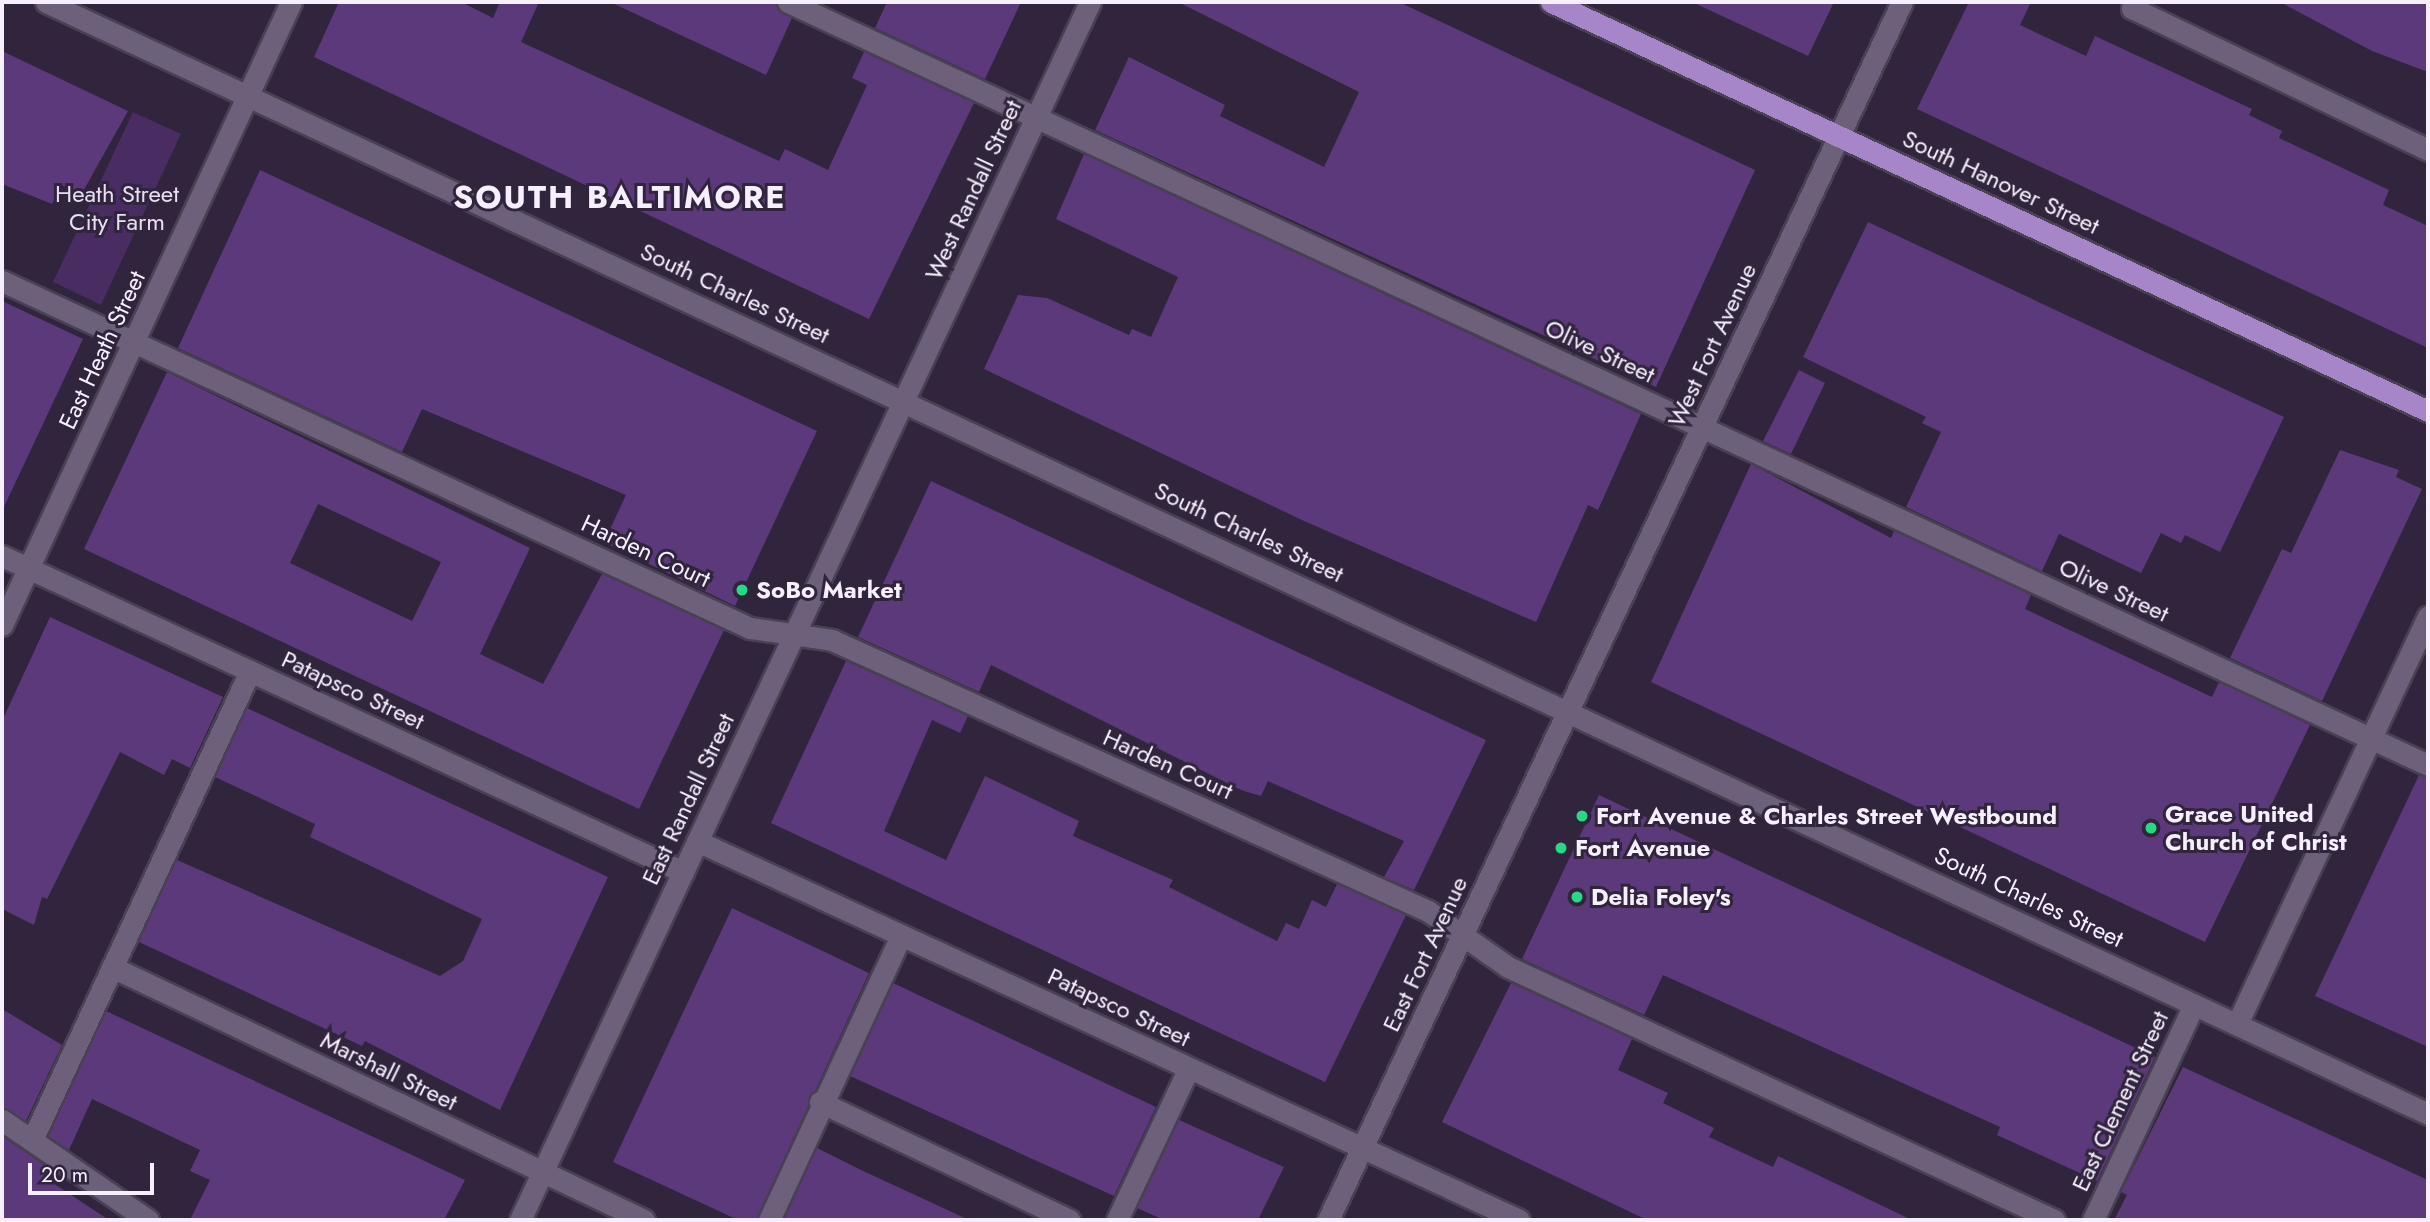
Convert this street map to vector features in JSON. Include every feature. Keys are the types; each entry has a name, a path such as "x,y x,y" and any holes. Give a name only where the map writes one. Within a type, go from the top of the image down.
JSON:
{"main road":[{"name":"South Hanover Street","path":"1551,2 2428,411"}],"street":[{"name":"South Charles Street","path":"46,2 1570,710 2428,1114"},
{"name":"East Heath Street","path":"2,625 291,2"},
{"name":"Olive Street","path":"788,2 2428,765"},
{"name":"West Randall Street","path":"904,400 1090,2"},
{"name":"West Fort Avenue","path":"1570,710 1902,2"},
{"path":"2135,2 2132,8 2426,143"},
{"name":"Harden Court","path":"2,281 750,628 794,635 856,651 1428,911 1508,967 2054,1220"},
{"name":"East Randall Street","path":"520,1220 904,400"},
{"name":"Patapsco Street","path":"2,556 683,872"},
{"path":"2237,1024 2428,616"},
{"path":"32,1140 250,671"},
{"name":"East Fort Avenue","path":"1328,1220 1570,710"},
{"name":"Patapsco Street","path":"697,841 1519,1220"},
{"path":"769,1220 820,1102 901,935"},
{"name":"Marshall Street","path":"112,967 644,1220"},
{"name":"East Clement Street","path":"2093,1220 2194,1004"},
{"path":"1117,1220 1189,1068"},
{"path":"820,1102 1070,1220"},
{"path":"2,1120 148,1220"}],"green space":[{"name":"Heath Street City Farm","path":"133,112 181,134 101,305 53,282"}],"building":[{"path":"339,2 461,2 493,18 500,2 539,2 521,42 779,161 785,149 828,170 867,85 852,78 864,52 974,103 869,319 314,57"},
{"path":"610,2 775,2 792,18 766,75"},
{"path":"887,2 1021,2 985,79 875,28"},
{"path":"1178,2 1399,2 1755,170 1656,387 1095,130 1129,57 1225,105 1220,116 1324,167 1359,92"},
{"path":"1692,2 1834,2 1808,56"},
{"path":"1969,2 2031,2 2020,25 2086,56 2095,36 2252,109 2249,115 2282,131 2279,138 2389,190 2383,205 2428,226 2428,348 1917,109"},
{"path":"2280,2 2428,2 2428,72 2372,51"},
{"path":"2,51 128,111 81,195 62,185 52,204 2,184"},
{"path":"1084,154 1641,414 1598,510 1588,505 1536,622 1304,521 984,369 1018,295 1047,298 1129,335 1132,329 1151,337 1178,277 1056,219"},
{"path":"260,170 817,431 735,606 604,542 626,495 422,409 402,452 178,348"},
{"path":"1868,222 2284,417 2220,552 2185,535 2181,543 2161,533 2141,573 2059,534 2042,571 1906,507 1941,432 1922,423 1926,417 1803,357"},
{"path":"2,301 83,339 2,511"},
{"path":"1799,370 1825,383 1791,454 1763,441"},
{"path":"167,372 530,548 480,654 543,684 602,574 724,630 639,809 84,549","holes":["318,504 441,562 412,621 290,563"]},
{"path":"2340,450 2399,470 2396,477 2422,489 2322,701 2230,658 2282,549 2291,553"},
{"path":"1751,464 1891,538 1894,531 2031,595 2025,609 2212,697 2219,682 2310,725 2205,942 1651,682"},
{"path":"931,481 1486,740 1414,890 1384,877 1404,841 1268,781 1261,796 1241,790 991,665 979,692 858,637"},
{"path":"50,617 223,697 190,768 172,759 164,775 120,752 47,899 42,897 34,925 2,909 2,721"},
{"path":"846,661 968,716 960,733 932,720 884,831 946,860 985,776 1079,821 1073,836 1173,880 1169,887 1277,941 1286,923 1299,929 1312,900 1326,907 1337,884 1406,915 1325,1082 771,823"},
{"path":"247,708 608,877 500,1110 365,1041 362,1046 139,942 177,860 440,976 463,961 482,919 310,837 315,824 215,777"},
{"path":"2419,775 2428,778 2428,1047 2315,996"},
{"path":"1599,795 2155,1057 2097,1181 1997,1135 2000,1127 1663,975 1644,1015 1522,959"},
{"path":"732,908 869,973 756,1220 738,1220 613,1162"},
{"path":"893,983 1156,1107 1114,1196 850,1076"},
{"path":"1511,983 1632,1039 1618,1070 1668,1093 1663,1103 1714,1128 1709,1137 1773,1167 1778,1156 1912,1220 1647,1220 1442,1122"},
{"path":"2,1009 62,1045 26,1121 2,1107"},
{"path":"106,1011 465,1180 444,1220 190,1220 210,1180 190,1171 200,1150 92,1099 69,1150 48,1136"},
{"path":"2183,1067 2428,1180 2428,1220 2114,1220 2127,1195 2121,1192"},
{"path":"1179,1120 1284,1167 1258,1220 1164,1220 1137,1208"},
{"path":"2,1136 57,1174 53,1183 109,1220 2,1220"},
{"path":"817,1148 859,1169 969,1220 783,1220"}],"place":[{"name":"SoBo Market","path":"742,590"},
{"name":"Fort Avenue & Charles Street Westbound","path":"1582,816"},
{"name":"Grace United Church of Christ","path":"2151,828"},
{"name":"Fort Avenue","path":"1561,848"},
{"name":"Delia Foley's","path":"1577,897"}],"district":[{"name":"SOUTH BALTIMORE","path":"620,197"}]}
